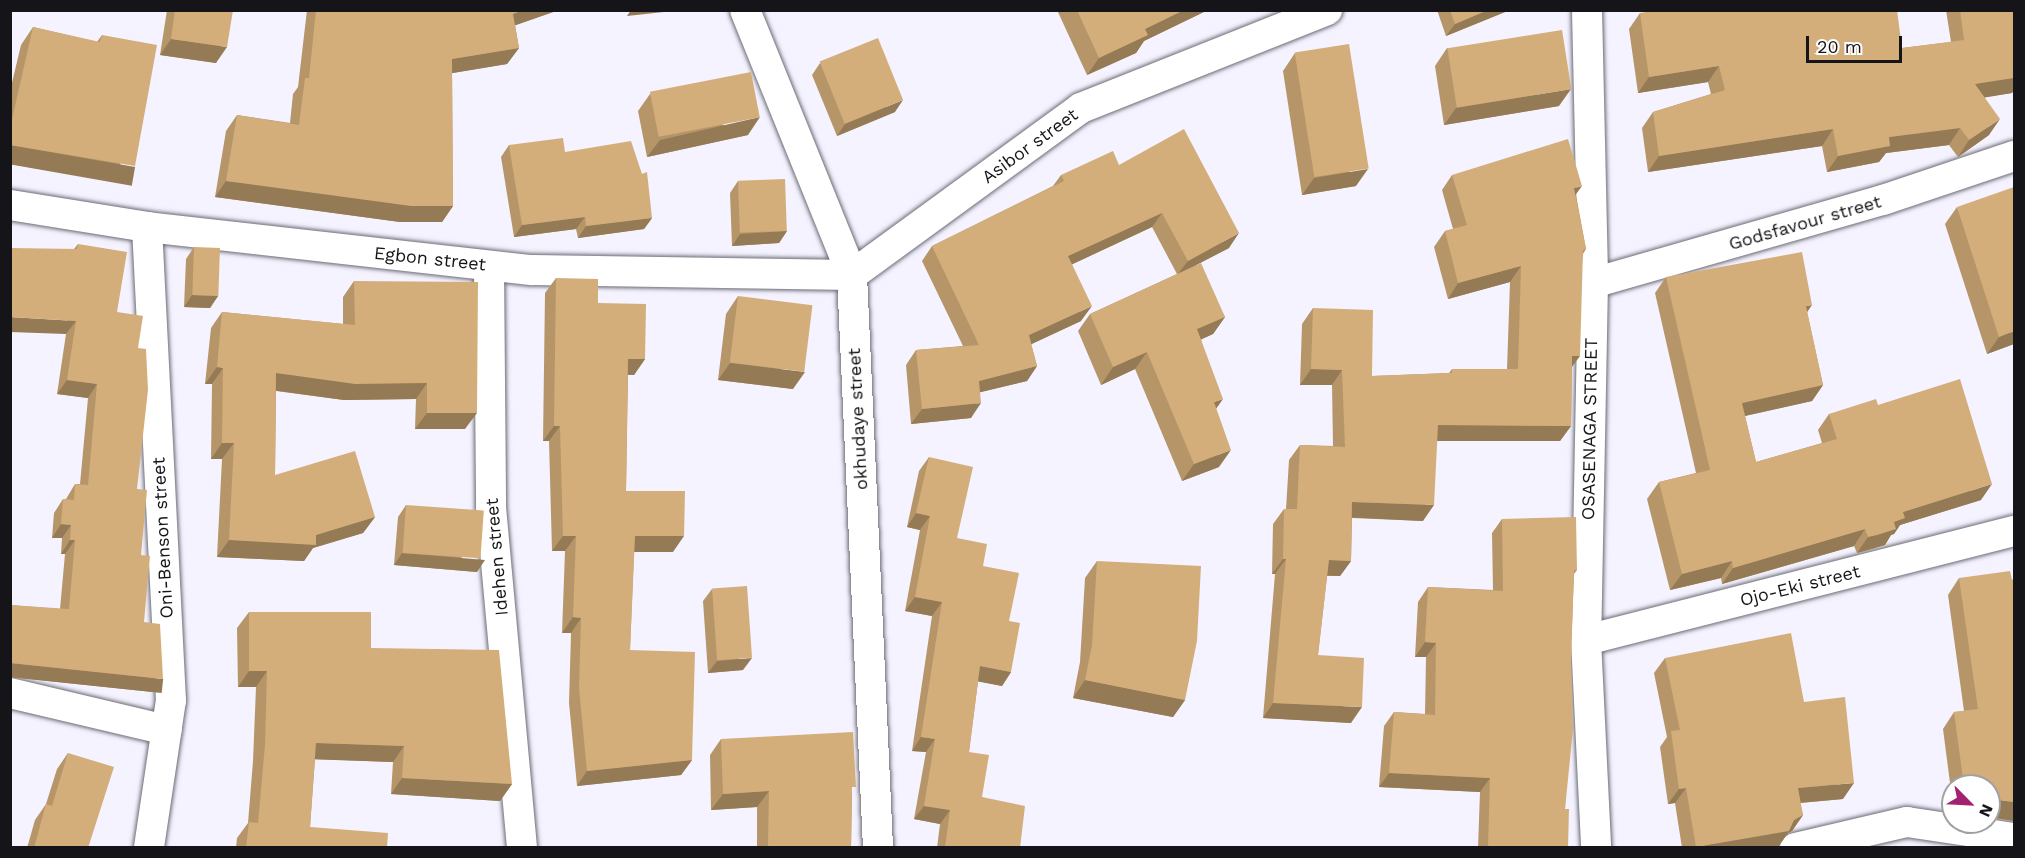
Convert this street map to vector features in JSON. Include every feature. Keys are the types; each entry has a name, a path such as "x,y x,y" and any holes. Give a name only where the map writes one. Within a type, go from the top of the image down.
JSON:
{"street":[{"name":"okhudaye street","path":"746,10 852,275 878,848"},
{"name":"Asibor street","path":"852,275 1082,108 1327,10"},
{"name":"OSASENAGA STREET","path":"1587,10 1593,283 1586,640 1596,848"},
{"name":"Godsfavour street","path":"1593,283 1883,200 2014,156"},
{"name":"Egbon street","path":"10,205 147,226 532,270 852,275"},
{"name":"Oni-Benson street","path":"147,226 171,700 149,848"},
{"name":"Idehen street","path":"489,266 491,507 522,848"},
{"name":"Ojo-Eki street","path":"1586,640 2014,531"},
{"path":"10,693 166,730"},
{"path":"1795,848 1907,822 2014,838"}],"building":[{"path":"175,10 233,10 227,47 171,39"},
{"path":"316,10 523,10 513,14 519,48 452,59 453,206 411,206 226,181 237,115 299,125 305,78 309,78"},
{"path":"1077,10 1184,10 1145,29 1148,35 1099,58"},
{"path":"1450,10 1488,10 1455,24"},
{"path":"1657,10 1897,10 1902,48 1964,40 1960,10 2014,10 2014,78 1975,84 2000,119 1969,140 1960,128 1889,137 1890,146 1838,156 1833,129 1659,156 1653,112 1725,90 1719,66 1649,77 1640,13"},
{"path":"33,27 100,42 102,35 157,45 135,166 10,145 10,128"},
{"path":"1562,30 1571,89 1457,107 1447,48"},
{"path":"878,38 903,100 845,124 820,62"},
{"path":"1349,44 1369,168 1314,177 1295,53"},
{"path":"751,72 760,117 659,137 650,92"},
{"path":"1184,129 1239,233 1188,261 1162,213 1068,256 1092,306 1029,335 1037,366 979,381 981,403 922,409 916,350 979,345 932,246 1064,181 1061,175 1113,151 1119,165"},
{"path":"563,138 565,152 631,141 642,174 647,172 652,218 586,226 585,217 522,225 509,145"},
{"path":"1568,139 1582,186 1574,188 1586,249 1583,250 1580,356 1572,356 1571,426 1438,425 1434,505 1352,502 1351,561 1329,560 1318,655 1364,658 1362,707 1273,703 1286,559 1283,559 1284,509 1297,509 1300,445 1345,447 1342,370 1311,369 1313,308 1373,310 1372,376 1452,373 1452,369 1518,369 1521,266 1458,283 1445,231 1467,225 1452,175"},
{"path":"785,179 787,231 740,233 738,181"},
{"path":"2014,187 2014,331 1999,337 1957,207"},
{"path":"78,244 127,252 117,312 143,316 138,348 146,349 148,390 137,489 147,490 141,555 150,556 144,622 160,624 163,679 10,663 10,605 69,609 75,540 70,540 71,525 61,524 63,499 74,500 75,484 88,485 97,384 67,380 76,321 10,317 10,248 77,249"},
{"path":"194,247 220,248 218,296 192,295"},
{"path":"1802,252 1812,305 1806,306 1823,385 1742,403 1756,462 1837,439 1829,414 1876,399 1878,405 1960,379 1992,484 1903,512 1905,518 1894,522 1896,529 1877,535 1868,537 1865,529 1733,568 1732,561 1682,574 1659,482 1710,470 1666,277"},
{"path":"1201,263 1225,317 1197,329 1223,399 1214,402 1231,450 1194,464 1147,352 1113,367 1090,314"},
{"path":"556,278 598,279 598,303 646,304 645,359 628,359 626,491 685,491 684,536 635,536 630,650 695,652 692,760 587,771 579,688 581,618 573,617 576,536 563,536 560,426 554,426"},
{"path":"354,281 478,282 477,413 427,413 427,383 355,384 276,373 275,475 355,451 375,517 316,535 316,545 229,540 234,443 222,443 223,368 217,367 222,312 355,325"},
{"path":"738,296 812,305 804,372 730,363"},
{"path":"929,457 973,467 957,538 987,544 983,566 1019,573 1009,621 1020,623 1011,672 980,666 969,752 989,755 982,797 1025,806 1020,848 945,848 950,810 924,806 935,739 921,737 942,602 915,597 930,516 916,513"},
{"path":"406,505 484,510 480,558 403,553"},
{"path":"1576,517 1577,570 1574,570 1571,661 1573,729 1565,809 1569,809 1568,848 1488,848 1490,778 1389,773 1394,712 1435,715 1436,643 1425,642 1428,587 1503,591 1502,519"},
{"path":"1097,561 1201,566 1197,641 1185,700 1085,680 1092,645"},
{"path":"2010,571 2012,580 2014,579 2014,802 2001,800 2001,774 1962,774 1954,712 1978,709 1959,578"},
{"path":"747,586 752,658 717,660 712,588"},
{"path":"249,612 371,612 371,648 499,650 512,784 402,778 404,746 316,743 310,827 388,833 387,848 246,848 249,822 258,823 265,745 267,671 249,671"},
{"path":"1791,633 1804,702 1845,697 1854,783 1798,788 1803,815 1794,820 1789,831 1696,847 1686,788 1679,789 1671,731 1680,730 1665,658"},
{"path":"853,732 856,787 852,787 851,848 768,848 769,791 723,794 721,739"},
{"path":"68,753 114,767 88,848 34,848 46,804 52,806"}]}
